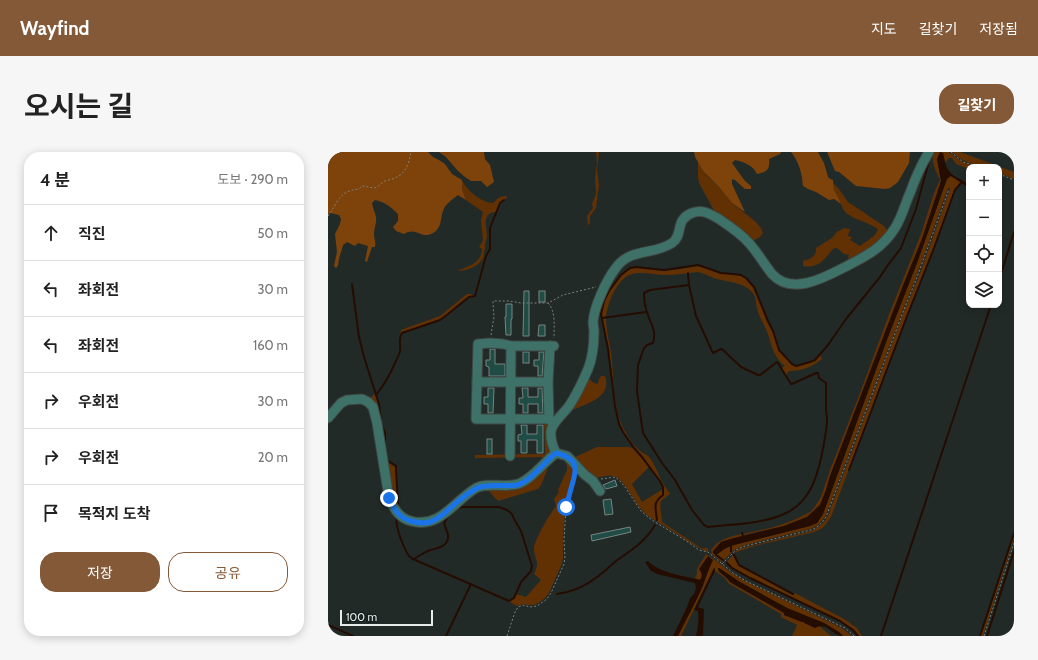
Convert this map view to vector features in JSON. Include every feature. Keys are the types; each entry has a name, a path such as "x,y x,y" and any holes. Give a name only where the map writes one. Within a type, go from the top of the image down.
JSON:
{"street":[{"path":"556,453 551,438 551,422 548,382 552,346 511,346 490,343 478,344 476,419 510,419 551,422 569,406 579,389 592,360 594,341 593,321 600,298 614,270 623,260 629,256 659,249 674,242 679,233 679,227 685,217 693,213 709,213 726,223 748,242 777,279 783,282 806,284 872,253 882,244 896,227 920,168 929,152"},
{"path":"510,456 511,346"},
{"path":"477,382 548,382"},
{"path":"328,418 341,403 347,400 362,399 373,407 377,422 389,498 393,507 401,517 417,523 435,520 477,488 483,486 519,484 528,479 556,453"},
{"path":"556,453 570,459 593,481 600,491"}],"path":[{"path":"328,216 342,194 359,189 362,186 372,188 378,187 384,182 397,177 409,164 411,152"},
{"path":"951,152 963,162 969,164"},
{"path":"1002,175 1014,180"},
{"path":"722,564 736,550 745,546 811,530 817,527 826,517 949,189"},
{"path":"490,343 494,318 493,301 548,303 563,294 589,288 605,287"},
{"path":"548,303 551,306 552,312 552,346"},
{"path":"507,636 515,612 518,608 523,605 530,607 537,606 547,599 564,564 566,507 576,472 575,465"},
{"path":"593,481 615,477 625,487 641,511 655,522 699,550 708,552 733,573 746,581 845,628 854,636"},
{"path":"984,636 1014,542"}],"shaded area":[{"path":"328,152 428,152 433,157 445,164 452,174 462,180 462,189 466,200 458,195 447,204 444,208 438,229 429,235 425,235 412,231 404,234 396,231 393,227 398,221 398,214 388,205 375,200 372,203 376,215 374,234 375,247 372,247 367,262 365,261 368,246 358,243 355,246 347,242 343,245 336,268 334,266 337,252 335,234 341,219 339,215 330,213 328,215"},
{"path":"439,152 484,152 485,159 490,165 494,182 487,187 481,181 471,181 458,171 446,157"},
{"path":"596,152 599,152 597,169 599,185 596,208 590,216 590,223 583,230 588,224 587,216 593,208 592,204 596,194"},
{"path":"694,152 781,152 780,154 769,159 769,166 767,170 757,174 748,164 735,160 732,163 745,181 751,186 751,189 745,189 732,179 732,184 745,212 732,203 704,172 695,157"},
{"path":"791,152 818,152 824,163 828,177 833,180 834,190 841,204 834,199 829,200 803,186 800,168"},
{"path":"827,152 910,152 909,163 898,182 890,188 885,189 856,186 839,172 835,171"},
{"path":"933,152 949,152 962,162 968,164 966,164 966,168 956,164 952,158 949,158 945,163 943,153 937,159 941,181 922,239 820,505 807,517 784,526 744,535 743,534 774,527 794,520 810,512 821,497 940,180 933,163"},
{"path":"940,152 943,153 948,170 954,176 966,182 966,186 951,176 947,179 823,514 817,523 810,526 734,545 726,548 716,555 713,551 721,542 784,526 807,517 820,505 922,239 941,181 937,159"},
{"path":"952,152 960,152 992,164 972,164"},
{"path":"698,161 708,177 719,187 732,203 756,222 761,228 763,233 760,237 751,242 717,216 699,183"},
{"path":"1002,168 1014,172 1014,179 1002,174"},
{"path":"951,176 961,182 954,190 934,248 905,319 831,517 821,529 815,532 757,545 734,553 739,549 746,547 812,531 822,524 827,518 904,311 918,279 950,188 948,188 915,280 825,517 818,525 810,529 745,545 732,552 731,547 731,553 723,561 717,554 726,548 810,526 817,523 823,514 888,337 917,263 947,178"},
{"path":"462,180 471,192 484,201 493,203 502,197 506,196 507,198 500,203 496,212 489,214 487,217 487,237 481,261 472,268 458,271 478,260 482,249 479,247 483,241 481,220 483,212 466,200 462,189"},
{"path":"834,184 848,202 884,226 887,230 885,237 847,264 849,255 844,254 837,248 834,248 817,265 809,267 803,266 803,261 813,257 816,253 816,248 844,228 850,229 848,236 852,237 850,240 860,246 873,237 877,232 878,229 846,213 834,190"},
{"path":"698,266 721,274 733,274 745,278 754,288 779,350 792,365 796,366 811,362 820,355 822,359 807,368 789,371 786,375 781,368 785,366 774,353 752,292 744,286 697,272 666,275 640,273 627,276 617,286 608,306 606,318 602,318 604,305 610,290 620,277 630,269 642,268 664,271"},
{"path":"467,294 475,296 465,299 441,319 427,325 402,332 400,335 401,330 440,316"},
{"path":"606,318 611,352 614,394 621,424 633,444 651,459 661,480 670,494 660,503 662,522 701,548 708,548 708,552 695,546 657,522 656,504 657,501 664,495 663,487 642,455 623,432 620,424 615,405 609,349 602,319"},
{"path":"587,374 592,382 597,384 601,376 605,376 605,390 595,400 569,412"},
{"path":"375,394 381,423 385,434 385,453 387,462 395,467 396,470 397,507 393,507 367,400"},
{"path":"544,420 549,421 551,450 549,457 475,458 475,455 545,454"},
{"path":"597,447 629,447 640,455 649,467 632,484 642,502 663,489 663,495 657,500 655,506 656,521 643,511 621,480 613,476 594,478 573,458"},
{"path":"558,455 574,466 575,472 565,507 563,559 549,593 545,598 534,605 523,604 517,606 510,602 516,594 526,597 541,580 534,574 537,563 534,549 543,527 556,506 554,499 559,492 558,490 567,470 567,466 564,460 558,457 550,463 538,489 498,501 489,491 489,487 513,487"},
{"path":"742,534 742,536 721,542 713,553 723,561 722,562 712,554 711,550 721,540"},
{"path":"1014,536 983,636 981,636"},
{"path":"706,554 745,581 842,628 852,636 843,636 824,623 787,608 740,582 719,568 718,571 730,582 784,613 784,615 802,622 804,621 819,626 831,636 792,636 797,625 781,617 781,614 728,583 715,571 714,568 681,636 678,636 703,586 709,567 712,564 701,572 702,576 700,580 695,578 697,569"},
{"path":"733,555 739,566 793,595 794,593 801,596 844,619 857,628 862,636 859,636 853,629 839,620 732,567 727,562"},
{"path":"708,556 713,560 700,592 678,636 673,636 690,598 694,594 696,588 695,583 657,574 651,571 645,562 648,561 665,571 700,580 702,574 699,569"},
{"path":"714,568 715,571 698,607 704,609 703,636 696,636 698,611 694,610"},
{"path":"718,568 787,608 824,623 843,636 836,634 826,627 819,626 815,628 804,622 784,615 784,613 730,582"}],"building":[{"path":"524,291 529,291 529,336 523,336"},
{"path":"539,291 545,291 545,302 539,302"},
{"path":"506,304 512,304 511,335 506,335"},
{"path":"539,325 545,325 545,336 538,336"},
{"path":"490,349 495,349 495,364 505,364 505,376 489,376 489,367 486,366 486,360 490,360"},
{"path":"523,352 529,352 529,363 523,363"},
{"path":"539,352 544,352 542,376 538,376 538,366 534,366 534,360 539,360"},
{"path":"488,388 494,388 493,413 488,413 488,404 484,404 484,397 488,397"},
{"path":"522,388 528,388 528,397 538,397 538,388 542,388 543,413 538,413 538,404 528,404 528,413 523,413 523,404 519,404 519,398 523,398"},
{"path":"521,425 527,425 527,434 537,434 537,425 543,425 543,453 537,453 537,440 527,440 527,453 521,453 521,441 518,441 518,435 522,434"},
{"path":"487,439 492,439 492,454 487,454"},
{"path":"615,480 617,486 606,489 603,485"},
{"path":"611,499 613,514 605,515 603,500"},
{"path":"630,527 631,532 592,541 591,535"}],"waterway":[{"path":"657,520 656,503 663,495 663,487 634,448 619,424 615,406 608,349 601,314 604,301 609,291 621,275 630,268 636,267 664,270 698,265 721,273 741,275 754,287 773,331 779,350 792,364 796,366 810,362 815,360 828,345 846,319 901,248 916,209 929,161"},
{"path":"849,470 955,190 961,183"},
{"path":"376,395 389,376 399,356 400,337 402,333 440,320 469,297 475,296 486,256 490,249 490,228 500,203 504,200"},
{"path":"1002,272 1014,232"},
{"path":"688,273 689,285 696,316 713,353 721,349 741,367 758,375 777,362 791,384 816,373 818,373 819,378 826,383 827,426 822,454 814,483 809,492 797,506 779,516 749,523 708,527 704,525 692,510 675,480 643,433 637,391 638,365 644,348 653,343 654,338 653,327 644,301 644,293 650,290 689,285"},
{"path":"352,284 359,337 379,404 381,423 385,433 385,446"},
{"path":"881,636 990,308"},
{"path":"602,318 646,312"},
{"path":"387,460 396,466 397,507"},
{"path":"397,517 396,520 398,531 402,542 409,556 413,559 509,601 514,598 521,582 531,571 532,566 521,531 512,514 499,507 461,507 456,509"},
{"path":"414,559 445,544 448,536 444,523 448,516"},
{"path":"557,594 568,592 593,580 638,545 647,537 655,525"},
{"path":"980,636 1014,533"},
{"path":"731,546 731,551"},
{"path":"987,636 1014,551"},
{"path":"716,555 723,560"},
{"path":"734,555 739,565 793,594"},
{"path":"727,563 732,568 750,578 840,621 853,630 858,636"},
{"path":"446,636 471,584"},
{"path":"328,625 353,636"}],"route":[{"path":"389,498 393,507 401,517 417,523 430,522 435,520 477,488 483,486 519,484 528,479 556,453 566,456 575,465 576,472 566,507"}]}
